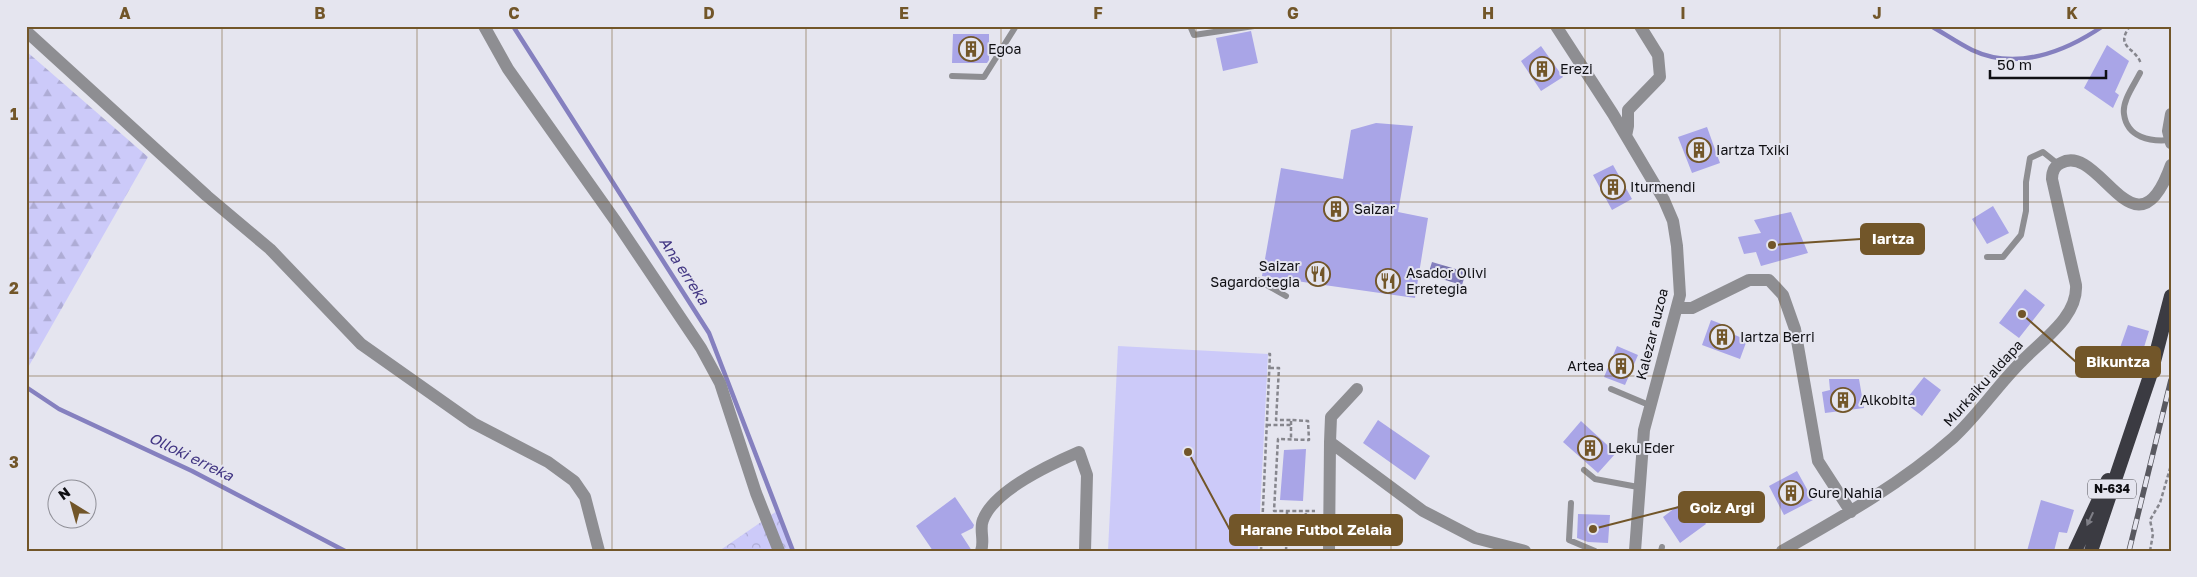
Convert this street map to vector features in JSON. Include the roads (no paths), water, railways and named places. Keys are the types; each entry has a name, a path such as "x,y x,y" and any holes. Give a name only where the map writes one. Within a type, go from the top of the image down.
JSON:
{"highway":[{"name":"N-634","path":"2091,551 2151,373 2171,296"},
{"name":"N-634","path":"2075,551 2132,427"}],"street":[{"path":"484,26 508,69 617,223 701,348 720,383 756,493 778,551"},
{"name":"Kalezar auzoa","path":"1556,26 1664,200 1672,221 1680,273 1677,308 1649,405 1643,439 1638,487 1635,551"},
{"path":"1626,136 1628,110 1660,77 1658,55 1640,26"},
{"path":"26,31 207,196 270,249 361,344 473,423 548,462 574,481 585,497 599,551"},
{"path":"2170,141 2168,131 2171,114"},
{"path":"2058,164 2067,160 2083,164 2097,173 2123,200 2136,204 2143,203 2155,196 2162,187 2171,165"},
{"name":"Murkaiku aldapa","path":"1782,551 1851,512 1920,466 1954,436 2015,368 2071,311 2076,298 2076,285 2065,234 2053,192 2052,179 2054,168 2058,164"},
{"path":"1677,308 1692,308 1749,280 1769,280 1783,295 1795,329 1818,461 1851,512"},
{"path":"1329,551 1331,417 1358,389"},
{"path":"1330,442 1423,511 1476,538 1525,551"},
{"path":"981,551 982,521 1001,495 1053,463 1079,452 1087,475 1085,551"}],"lane":[{"path":"952,76 984,77 1016,26"},
{"path":"1194,26 1191,28 1194,35 1254,26"},
{"path":"2140,73 2128,95 2124,112 2126,121 2136,135 2146,140 2170,141"},
{"path":"1987,257 2003,257 2021,236 2026,211 2026,182 2030,158 2043,152 2058,164"},
{"path":"1258,280 1286,296"},
{"path":"1611,389 1649,405"},
{"path":"1584,470 1595,479 1638,487"},
{"path":"1571,503 1569,540 1595,551"}],"water":[{"path":"1432,262 1466,272 1462,285 1428,275"}],"waterway":[{"name":"Ana erreka","path":"513,26 709,333 793,551"},
{"path":"1931,26 1972,50 2006,59 2040,56 2056,51 2073,44 2103,26"},
{"name":"Olloki erreka","path":"26,387 59,409 192,471 345,551"}],"railway":[{"path":"2129,551 2171,380"}],"place":[{"name":"Egoa","path":"971,49"},
{"name":"Erezi","path":"1542,69"},
{"name":"Iartza Txiki","path":"1699,150"},
{"name":"Iturmendi","path":"1613,187"},
{"name":"Saizar","path":"1336,209"},
{"name":"Iartza","path":"1772,245"},
{"name":"Saizar Sagardotegia","path":"1318,274"},
{"name":"Asador Olivi Erretegia","path":"1388,281"},
{"name":"Bikuntza","path":"2022,314"},
{"name":"Iartza Berri","path":"1722,337"},
{"name":"Artea","path":"1621,366"},
{"name":"Alkobita","path":"1843,400"},
{"name":"Leku Eder","path":"1590,448"},
{"name":"Harane Futbol Zelaia","path":"1188,452"},
{"name":"Gure Nahia","path":"1791,493"},
{"name":"Goiz Argi","path":"1593,529"}]}
